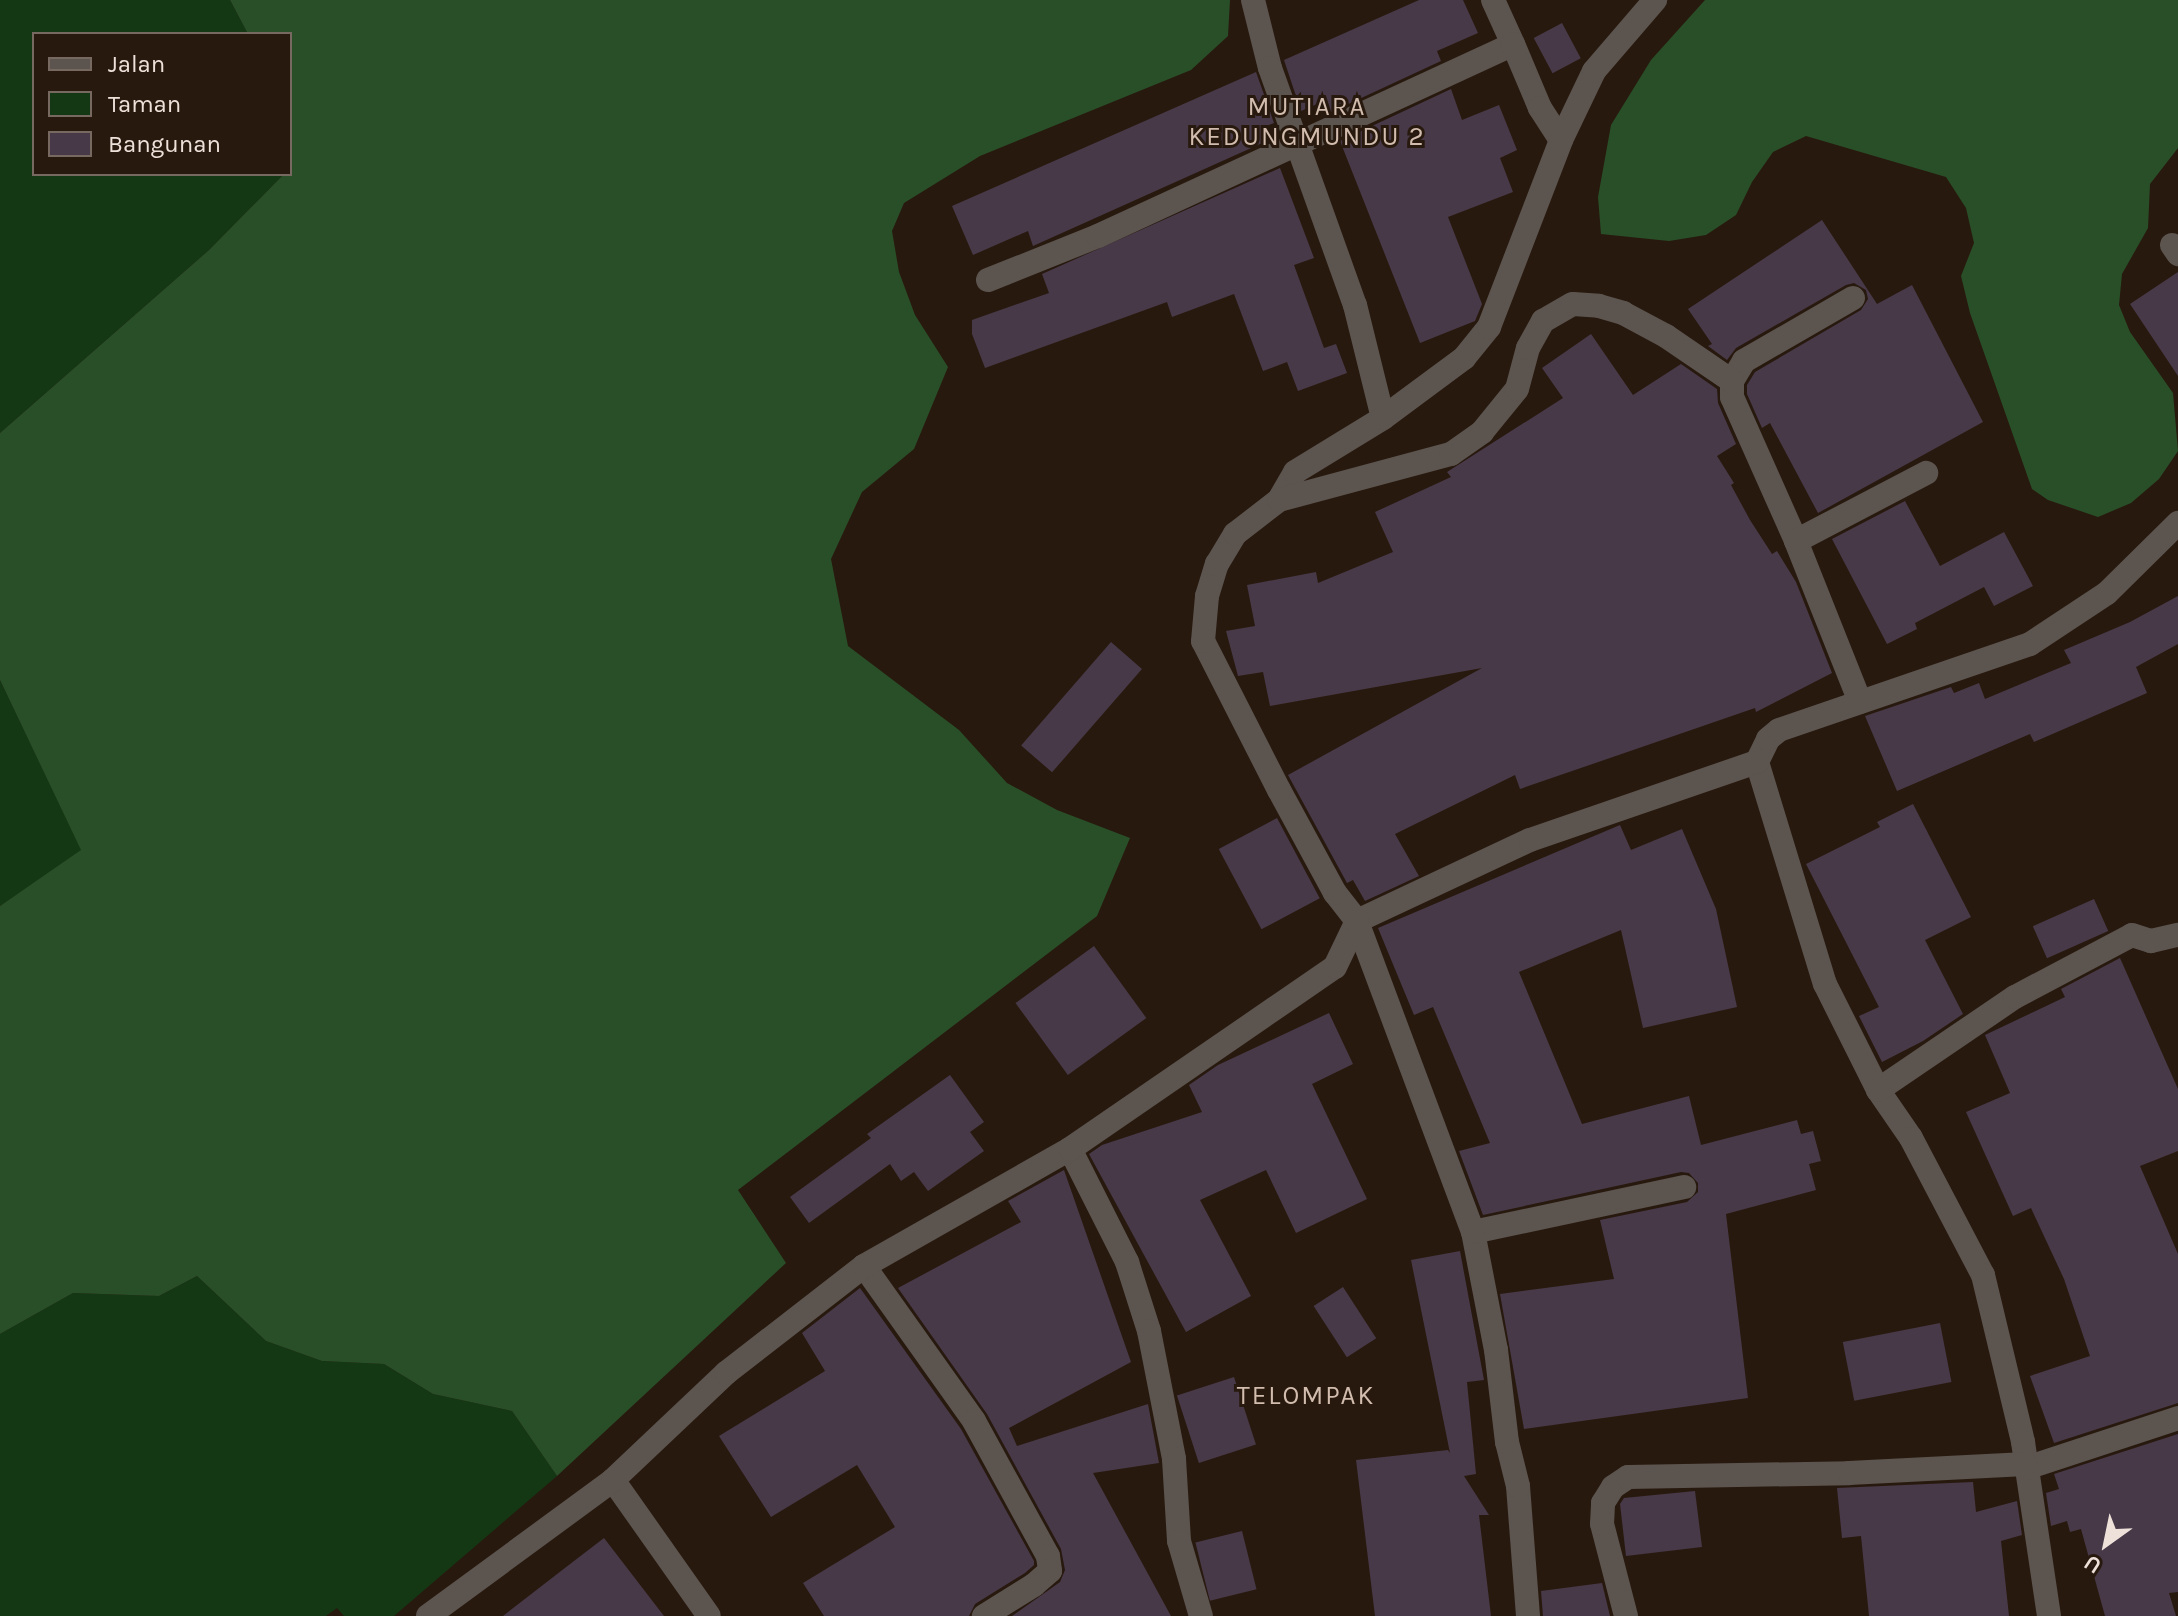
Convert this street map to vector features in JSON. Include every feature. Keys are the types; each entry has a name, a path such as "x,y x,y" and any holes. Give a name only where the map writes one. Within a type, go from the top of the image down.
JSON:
{"street":[{"path":"1253,0 1270,68 1299,140 1336,257 1355,305 1383,418"},
{"path":"1493,0 1540,108 1561,140"},
{"path":"1528,1616 1518,1486 1507,1442 1496,1350 1473,1232 1357,921 1335,893 1203,641 1207,596 1217,564 1235,534 1279,500 1295,472 1383,418 1464,358 1489,327 1561,140 1594,71 1655,0"},
{"path":"988,280 1098,236 1299,140 1513,44"},
{"path":"1853,298 1744,361 1732,381 1732,397 1796,541 1860,702"},
{"path":"1279,500 1451,454 1482,432 1517,389 1528,348 1543,321 1573,304 1599,306 1623,313 1666,336 1732,381"},
{"path":"1796,541 1926,473"},
{"path":"2049,1616 2026,1466 1983,1275 1911,1138 1878,1090 1825,984 1757,762 1768,739 1779,730 2030,644 2107,593 2178,523"},
{"path":"428,1616 613,1480 726,1373 864,1266 1070,1149 1335,967 1357,921 1530,840 1757,762"},
{"path":"1878,1090 2015,997 2132,935 2151,941 2178,935"},
{"path":"1070,1149 1127,1262 1149,1331 1174,1459 1179,1541 1201,1616"},
{"path":"1473,1232 1684,1187"},
{"path":"864,1266 974,1421 1048,1556 1050,1571 984,1616"},
{"path":"1626,1616 1602,1524 1603,1503 1613,1487 1628,1477 2026,1466 2178,1418"},
{"path":"613,1480 709,1616"}],"green space":[{"path":"0,0 230,0 247,32 32,32 32,176 282,176 209,250 0,433"},
{"path":"230,0 1230,0 1228,36 1191,70 980,156 904,203 892,231 899,272 915,315 948,367 914,449 862,492 831,559 848,646 959,730 1007,783 1057,810 1130,838 1097,916 738,1190 786,1263 557,1476 512,1411 433,1394 384,1364 322,1361 266,1341 197,1276 159,1296 73,1293 0,1334 0,906 81,850 0,680 0,433 209,250 282,176 292,176 292,32 247,32"},
{"path":"1705,0 2178,0 2178,148 2150,184 2148,228 2122,274 2119,305 2130,332 2173,393 2178,451 2159,479 2131,503 2098,517 2048,500 2032,489 1970,313 1961,276 1974,243 1966,208 1946,177 1806,136 1773,152 1752,182 1736,215 1706,235 1669,241 1601,234 1598,197 1611,125 1651,60"},
{"path":"0,680 82,851 0,906"},
{"path":"197,1276 266,1341 322,1361 384,1364 433,1394 512,1411 557,1476 394,1616 344,1616 337,1608 326,1616 0,1616 0,1334 73,1293 159,1296"}],"building":[{"path":"1419,0 1463,0 1478,33 1437,51 1441,61 1329,113 1324,101 1301,111 1284,60"},
{"path":"1562,23 1581,58 1553,73 1534,38"},
{"path":"1256,72 1274,123 1264,127 1269,140 1033,246 1028,231 973,255 952,206"},
{"path":"1451,89 1462,120 1499,105 1517,150 1500,158 1513,192 1448,217 1482,304 1475,321 1420,343 1340,141"},
{"path":"1280,168 1314,258 1294,265 1324,348 1336,344 1347,373 1298,391 1287,362 1263,371 1234,294 1172,317 1167,302 985,368 972,334 972,320 1049,293 1042,274"},
{"path":"1822,220 1877,304 1912,285 1983,422 1818,513 1770,423 1762,428 1747,394 1747,385 1755,372 1861,310 1868,299 1866,290 1854,283 1846,285 1736,348 1727,360 1708,346 1712,344 1688,309"},
{"path":"2178,272 2178,376 2130,304"},
{"path":"1591,334 1633,395 1681,364 1717,389 1718,403 1736,444 1717,456 1734,483 1731,485 1750,520 1772,554 1777,551 1796,582 1832,673 1756,712 1755,708 1520,789 1515,775 1395,834 1419,876 1365,901 1353,880 1347,883 1288,775 1482,668 1270,706 1263,672 1238,676 1226,631 1255,626 1247,585 1316,572 1318,583 1393,552 1375,512 1451,477 1447,472 1563,398 1542,368"},
{"path":"1905,501 1940,566 2004,532 2033,586 1994,606 1984,587 1915,623 1917,629 1887,644 1832,539"},
{"path":"2178,596 2178,644 2136,667 2147,693 2034,742 2030,734 1897,791 1865,716 1951,687 1954,693 1979,683 1985,699 2071,663 2064,650 2130,622"},
{"path":"1111,642 1142,669 1052,772 1021,745"},
{"path":"1913,804 1971,917 1925,940 1963,1014 1923,1041 1882,1062 1859,1016 1879,1007 1806,864 1880,827 1877,822"},
{"path":"1277,818 1320,898 1261,929 1219,849"},
{"path":"1620,825 1631,850 1682,829 1716,909 1737,1007 1643,1028 1621,930 1519,972 1582,1124 1689,1096 1701,1145 1797,1120 1801,1134 1813,1131 1821,1161 1809,1164 1816,1190 1726,1214 1748,1398 1524,1429 1500,1294 1614,1279 1600,1220 1687,1202 1698,1192 1698,1183 1689,1173 1681,1172 1483,1215 1459,1151 1490,1143 1433,1007 1414,1015 1378,928"},
{"path":"2094,899 2108,931 2047,958 2033,926"},
{"path":"1094,946 1146,1018 1068,1075 1016,1003"},
{"path":"2120,958 2178,1089 2178,1151 2140,1166 2178,1254 2178,1403 2054,1443 2030,1376 2090,1356 2064,1279 2031,1208 2013,1216 1966,1112 2010,1093 1985,1035 2065,997 2061,989"},
{"path":"1329,1013 1353,1064 1312,1084 1367,1199 1296,1233 1266,1170 1200,1200 1251,1296 1186,1332 1089,1154 1102,1145 1202,1112 1189,1085 1218,1065"},
{"path":"950,1075 984,1122 970,1132 984,1151 928,1191 914,1172 901,1181 890,1164 809,1223 790,1197 871,1138 867,1134"},
{"path":"1064,1170 1131,1362 1009,1428 1017,1446 1148,1404 1159,1463 1093,1473 1171,1616 1012,1616 1060,1582 1065,1570 1061,1549 987,1414 898,1288 1021,1222 1008,1201"},
{"path":"1460,1251 1484,1380 1467,1382 1476,1474 1464,1476 1489,1515 1479,1515 1491,1616 1375,1616 1356,1460 1448,1450 1450,1453 1411,1260"},
{"path":"1343,1287 1376,1338 1347,1357 1314,1306"},
{"path":"860,1288 961,1429 1034,1561 1025,1573 975,1604 969,1616 824,1616 803,1583 895,1527 857,1465 771,1517 719,1436 825,1371 802,1333"},
{"path":"1940,1323 1951,1382 1854,1401 1843,1342"},
{"path":"1234,1377 1256,1445 1199,1463 1177,1396"},
{"path":"2178,1434 2178,1592 2169,1593 2176,1616 2105,1616 2081,1529 2070,1532 2067,1521 2051,1526 2046,1493 2059,1489 2054,1474"},
{"path":"1973,1482 1976,1512 2017,1501 2022,1535 2001,1541 2009,1616 1869,1616 1861,1536 1842,1538 1837,1488"},
{"path":"1695,1491 1702,1547 1626,1556 1620,1504 1624,1498"},
{"path":"1242,1531 1257,1589 1210,1601 1195,1543"},
{"path":"604,1538 664,1616 503,1616 561,1571"},
{"path":"1602,1583 1610,1616 1543,1616 1541,1591"}],"district":[{"name":"MUTIARA KEDUNGMUNDU 2","path":"1307,122"},
{"name":"TELOMPAK","path":"1306,1396"}]}
